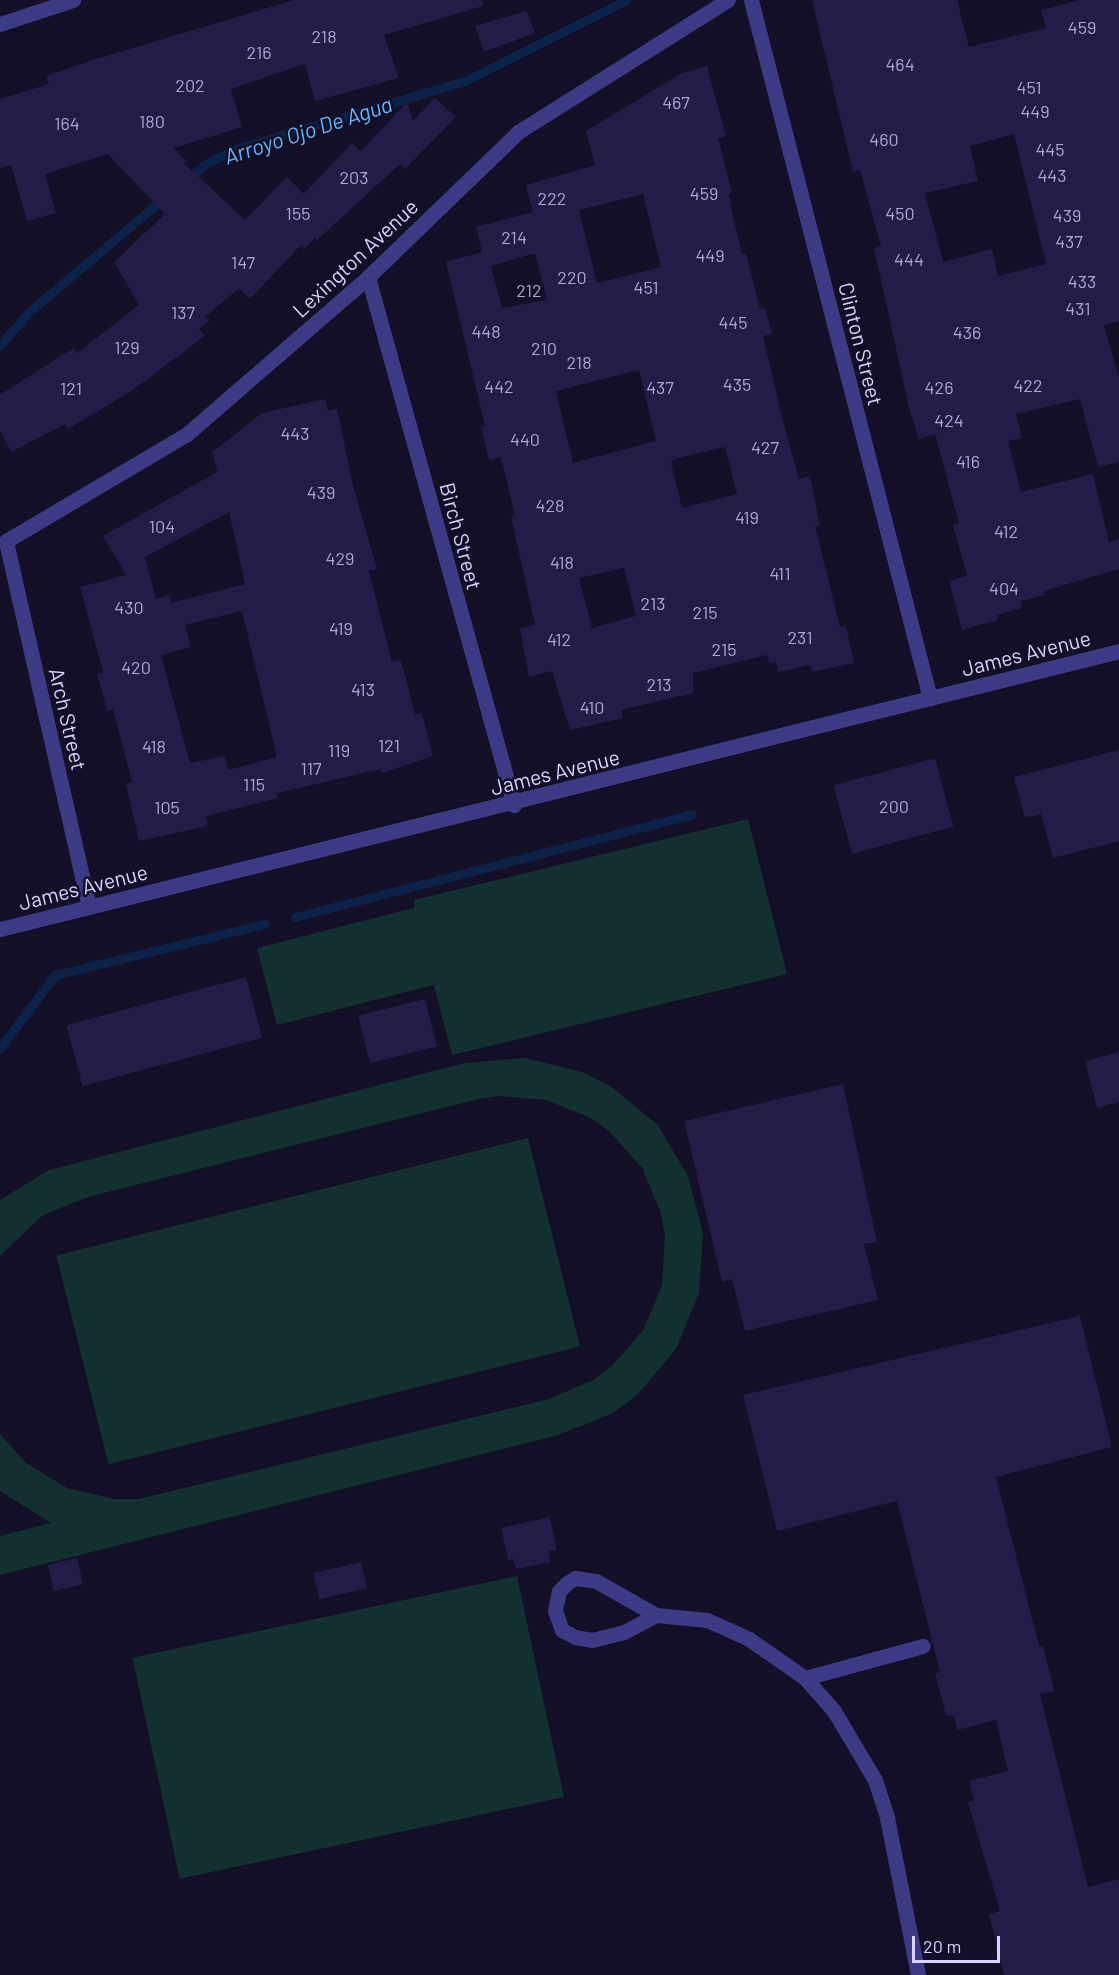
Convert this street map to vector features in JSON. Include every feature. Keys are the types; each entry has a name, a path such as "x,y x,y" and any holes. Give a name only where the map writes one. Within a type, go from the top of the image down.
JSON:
{"street":[{"path":"0,24 73,0"},
{"name":"Lexington Avenue","path":"6,541 187,434 368,277 518,132 728,0"},
{"name":"Clinton Street","path":"751,0 930,698"},
{"name":"Birch Street","path":"368,277 513,805"},
{"name":"Arch Street","path":"6,541 89,907"},
{"name":"James Avenue","path":"0,929 513,805 1119,651"},
{"path":"656,1615 624,1632 592,1640 575,1637 562,1630 555,1611 559,1591 575,1578 596,1581 656,1615 707,1620 782,1658 806,1678 846,1728 875,1780 887,1818 918,1975"},
{"path":"806,1678 923,1646"}],"green space":[{"path":"748,819 787,974 452,1055 434,985 277,1025 257,948 414,908 414,900"},
{"path":"525,1058 583,1072 610,1086 657,1124 688,1176 703,1234 699,1293 676,1349 637,1395 613,1413 558,1435 0,1575 0,1536 51,1523 0,1491 0,1434 26,1463 67,1488 114,1499 139,1499 549,1399 593,1380 612,1366 644,1329 662,1285 665,1237 661,1213 642,1168 610,1132 591,1118 546,1100 498,1096 474,1100 88,1197 43,1215 0,1256 0,1200 49,1170 465,1063"},
{"path":"528,1138 580,1347 108,1464 56,1256"},
{"path":"517,1576 564,1797 180,1879 133,1658"}],"building":[{"path":"294,0 482,0 483,6 384,35 399,78 315,101 305,64 231,89 242,127 174,148 186,161 184,163 245,220 287,177 304,194 352,143 361,151 407,102 413,121 435,98 456,117 405,169 400,164 317,240 315,238 304,249 301,245 250,299 239,288 205,317 209,321 199,329 205,336 133,390 68,429 65,424 11,452 0,431 0,395 73,348 77,353 139,305 114,262 165,214 108,154 45,174 56,213 27,221 11,165 0,168 0,99 49,84 46,76 96,59"},
{"path":"812,0 957,0 969,47 1046,28 1041,10 1080,0 1119,0 1119,321 1104,325 1119,377 1119,462 1098,467 1080,399 1016,414 1022,438 1008,441 1021,492 1093,474 1109,542 1119,539 1119,569 1044,591 1045,595 1021,601 1022,608 997,615 998,620 962,630 949,581 967,576 953,525 959,523 935,434 919,439 909,408 874,248 881,246 860,170 853,172","holes":["1014,134 1046,264 998,276 992,249 943,262 925,193 978,181 970,146"]},
{"path":"526,11 535,33 484,52 475,26"},
{"path":"707,66 726,136 718,138 732,193 729,194 731,208 742,254 746,253 760,309 765,308 772,334 763,336 783,421 799,479 810,476 820,525 815,526 840,627 846,626 854,663 812,672 810,665 778,672 776,662 769,664 767,655 693,673 693,693 621,710 623,718 570,730 552,671 529,677 520,628 535,625 511,517 515,516 501,457 489,460 481,427 485,426 446,262 482,252 476,227 533,212 526,185 595,165 586,131 682,73","holes":["643,194 661,267 597,283 579,210","535,253 547,300 502,308 491,266","639,370 656,441 573,463 556,391","725,447 737,494 682,508 671,463 674,459","624,568 636,616 592,628 579,578"]},
{"path":"325,399 328,411 337,409 353,485 377,569 369,571 392,662 401,660 415,714 422,713 433,756 382,773 381,769 277,793 278,798 206,816 208,826 139,841 126,784 132,782 113,709 107,711 97,674 103,672 80,587 126,575 103,536 217,472 212,452 262,413","holes":["229,512 245,584 171,603 170,595 156,599 145,557","242,611 277,757 228,770 225,756 190,763 161,655 191,647 185,625"]},
{"path":"1119,750 1119,841 1053,858 1041,814 1025,818 1014,777"},
{"path":"935,758 953,827 852,854 834,785"},
{"path":"246,977 262,1038 83,1086 66,1025"},
{"path":"425,999 437,1047 370,1063 358,1016"},
{"path":"1119,1052 1119,1102 1097,1108 1085,1061"},
{"path":"843,1084 877,1242 864,1244 878,1300 745,1331 732,1279 722,1282 684,1121"},
{"path":"1080,1316 1112,1447 996,1477 1039,1646 1043,1645 1054,1691 1040,1694 1088,1887 1119,1879 1119,1975 1004,1975 989,1914 1000,1911 968,1802 974,1801 969,1781 1008,1771 996,1720 957,1730 954,1715 946,1716 935,1673 940,1672 897,1501 777,1531 743,1395"},
{"path":"550,1517 557,1550 549,1551 550,1562 516,1569 513,1559 508,1560 501,1528"},
{"path":"77,1558 83,1584 54,1591 48,1565"},
{"path":"361,1562 367,1588 319,1599 313,1573"}],"waterway":[{"name":"Arroyo Ojo De Agua","path":"187,179 204,165 235,149 465,81 626,0"},
{"name":"Arroyo Ojo De Agua","path":"0,345 29,312 165,197"},
{"path":"295,917 692,814"},
{"path":"0,1048 55,975 265,924"}]}
